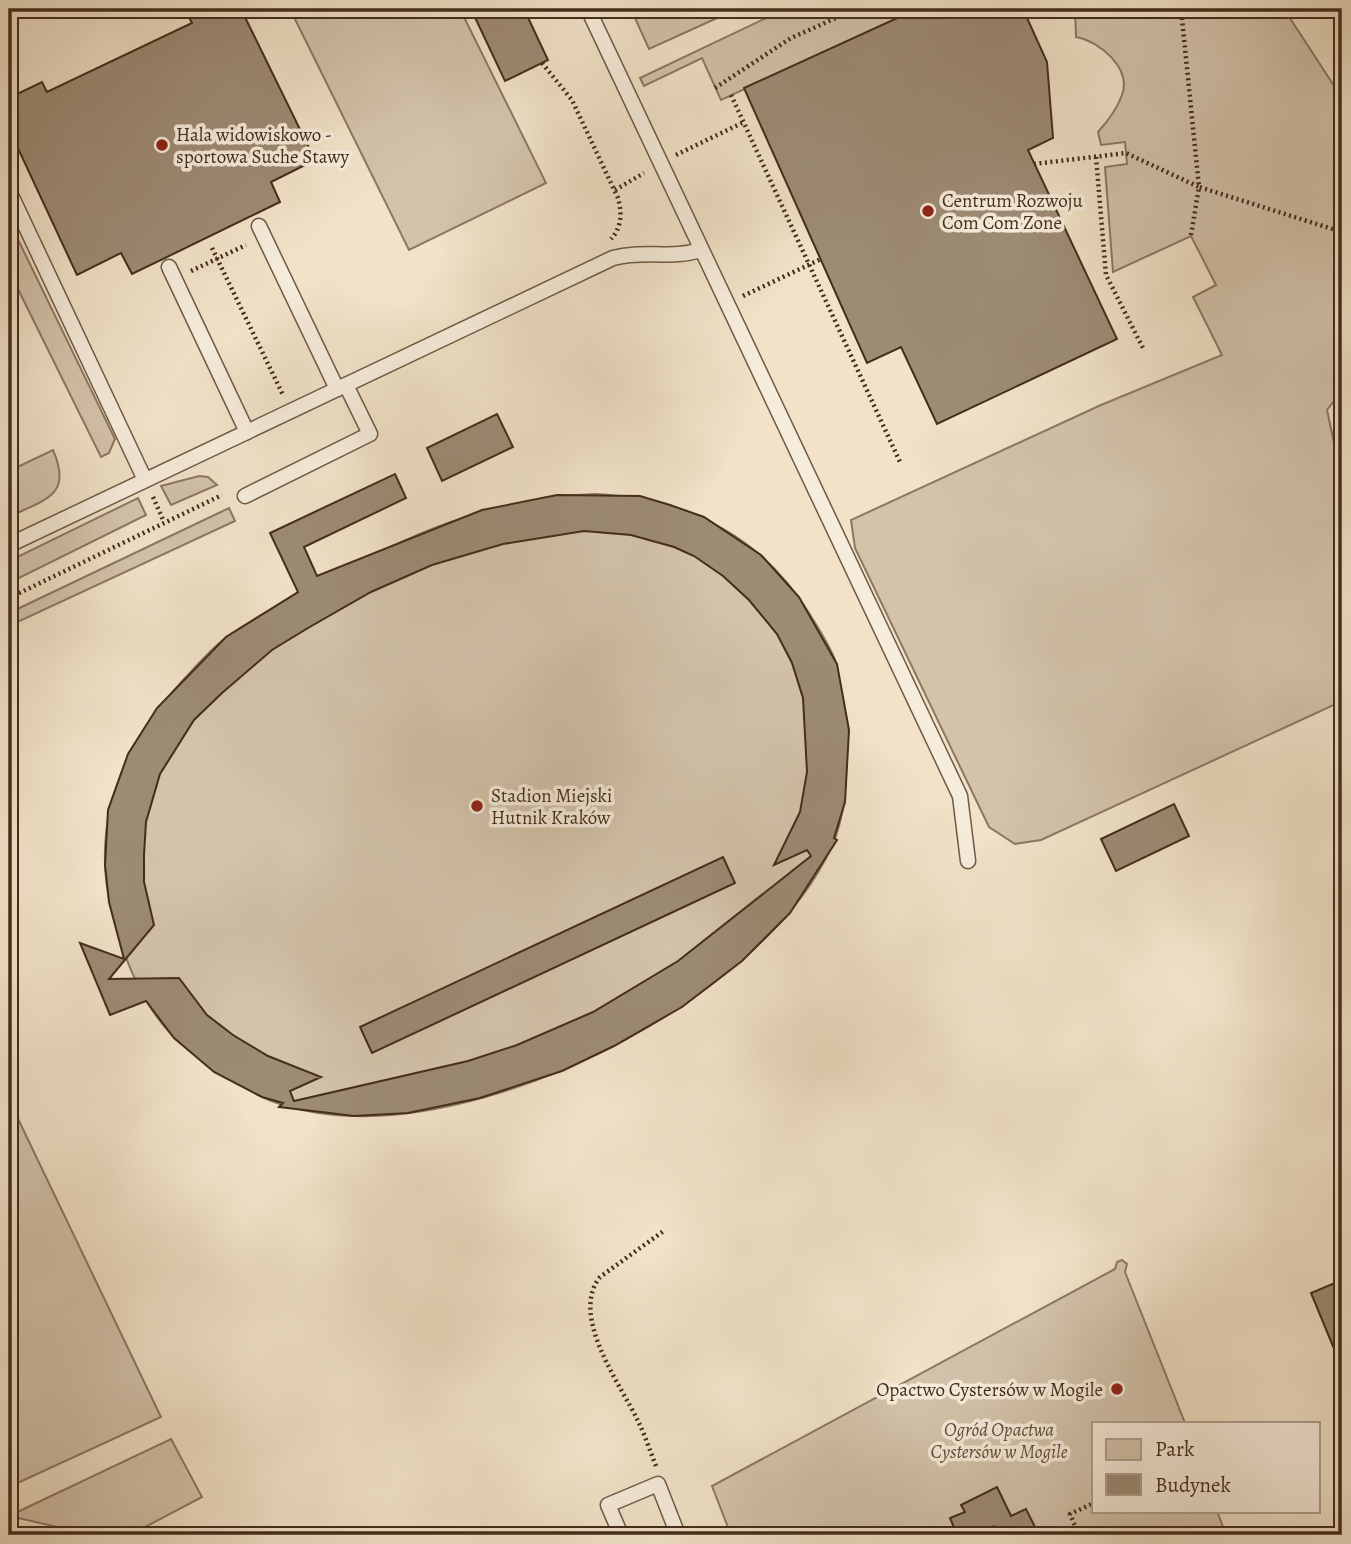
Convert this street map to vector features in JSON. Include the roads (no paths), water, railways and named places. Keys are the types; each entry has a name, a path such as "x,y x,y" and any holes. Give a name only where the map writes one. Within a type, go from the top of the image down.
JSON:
{"lane":[{"path":"588,9 960,796 968,861"},
{"path":"9,191 145,480"},
{"path":"245,496 370,434 341,387 262,231"},
{"path":"9,545 613,258 632,254 682,255 701,250"},
{"path":"171,273 247,432"},
{"path":"621,1535 608,1505 658,1484 677,1535"}],"place":[{"name":"Hala widowiskowo - sportowa Suche Stawy","path":"162,145"},
{"name":"Centrum Rozwoju Com Com Zone","path":"928,211"},
{"name":"Stadion Miejski Hutnik Kraków","path":"477,806"},
{"name":"Opactwo Cystersów w Mogile","path":"1117,1389"}],"park label":[{"name":"Ogród Opactwa Cystersów w Mogile","path":"999,1440"}]}
